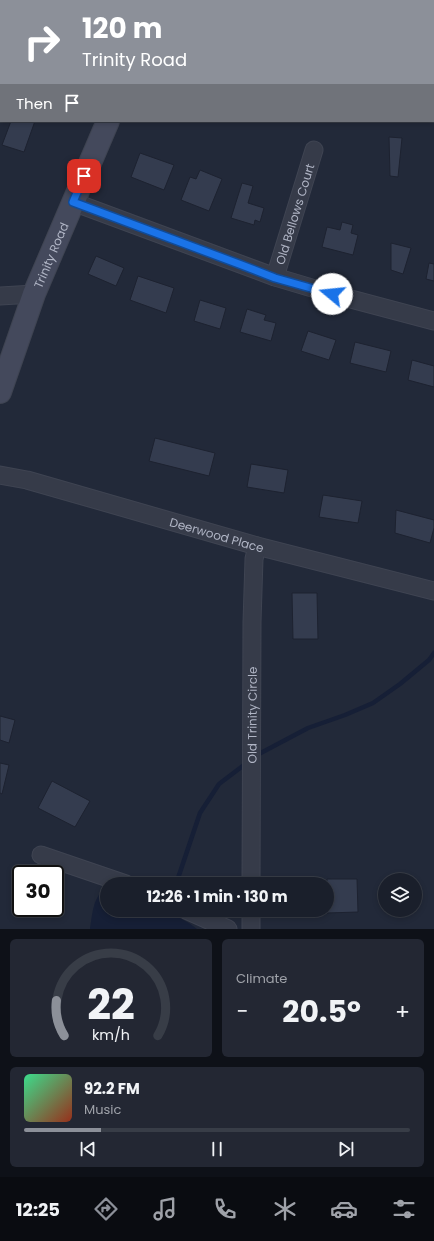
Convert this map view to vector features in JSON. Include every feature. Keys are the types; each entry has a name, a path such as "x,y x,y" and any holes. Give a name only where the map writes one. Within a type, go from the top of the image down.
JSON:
{"main road":[{"name":"Trinity Road","path":"0,392 34,294 108,122"}],"street":[{"name":"Old Bellows Court","path":"275,278 314,150"},
{"path":"73,202 275,278 434,321"},
{"path":"0,296 34,294"},
{"name":"Deerwood Place","path":"0,475 27,480 257,546 434,591"},
{"name":"Old Trinity Circle","path":"251,877 252,622 254,559 257,546"},
{"path":"41,856 105,877"},
{"path":"201,917 228,929"},
{"path":"251,917 251,929"}],"water":[{"path":"100,894 100,917 178,917 197,929 90,929 94,906"}],"building":[{"path":"11,122 35,122 24,152 2,145"},
{"path":"389,137 402,138 398,177 390,176"},
{"path":"140,153 174,165 164,190 131,177"},
{"path":"200,170 222,179 209,211 181,200 190,177 196,179"},
{"path":"242,183 253,186 248,203 264,208 260,222 255,220 254,225 231,218"},
{"path":"342,222 353,225 351,233 358,235 353,255 322,247 327,227 340,230"},
{"path":"391,243 411,248 403,274 391,270"},
{"path":"96,256 124,268 116,286 88,274"},
{"path":"429,263 434,264 434,281 426,279"},
{"path":"138,276 174,288 166,313 130,300"},
{"path":"200,300 226,308 220,329 194,321"},
{"path":"247,309 266,315 264,320 276,323 271,341 240,332"},
{"path":"308,331 336,340 329,360 301,351"},
{"path":"355,342 391,351 386,372 350,363"},
{"path":"412,360 434,366 434,387 408,380"},
{"path":"155,438 215,453 209,476 149,461"},
{"path":"251,464 288,470 284,493 247,487"},
{"path":"323,495 362,501 358,523 319,517"},
{"path":"396,510 434,520 434,528 430,543 395,533"},
{"path":"292,593 317,593 318,639 293,639"},
{"path":"0,716 15,720 9,743 0,740"},
{"path":"0,763 9,765 2,794 0,793"},
{"path":"52,781 90,801 75,827 38,808"},
{"path":"334,879 357,879 358,912 334,913"}],"waterway":[{"path":"255,756 308,728 373,703 400,684 429,660 434,653"},
{"path":"178,877 200,813 219,784 248,762"}],"route":[{"path":"84,176 73,202 275,278 332,294"}]}
